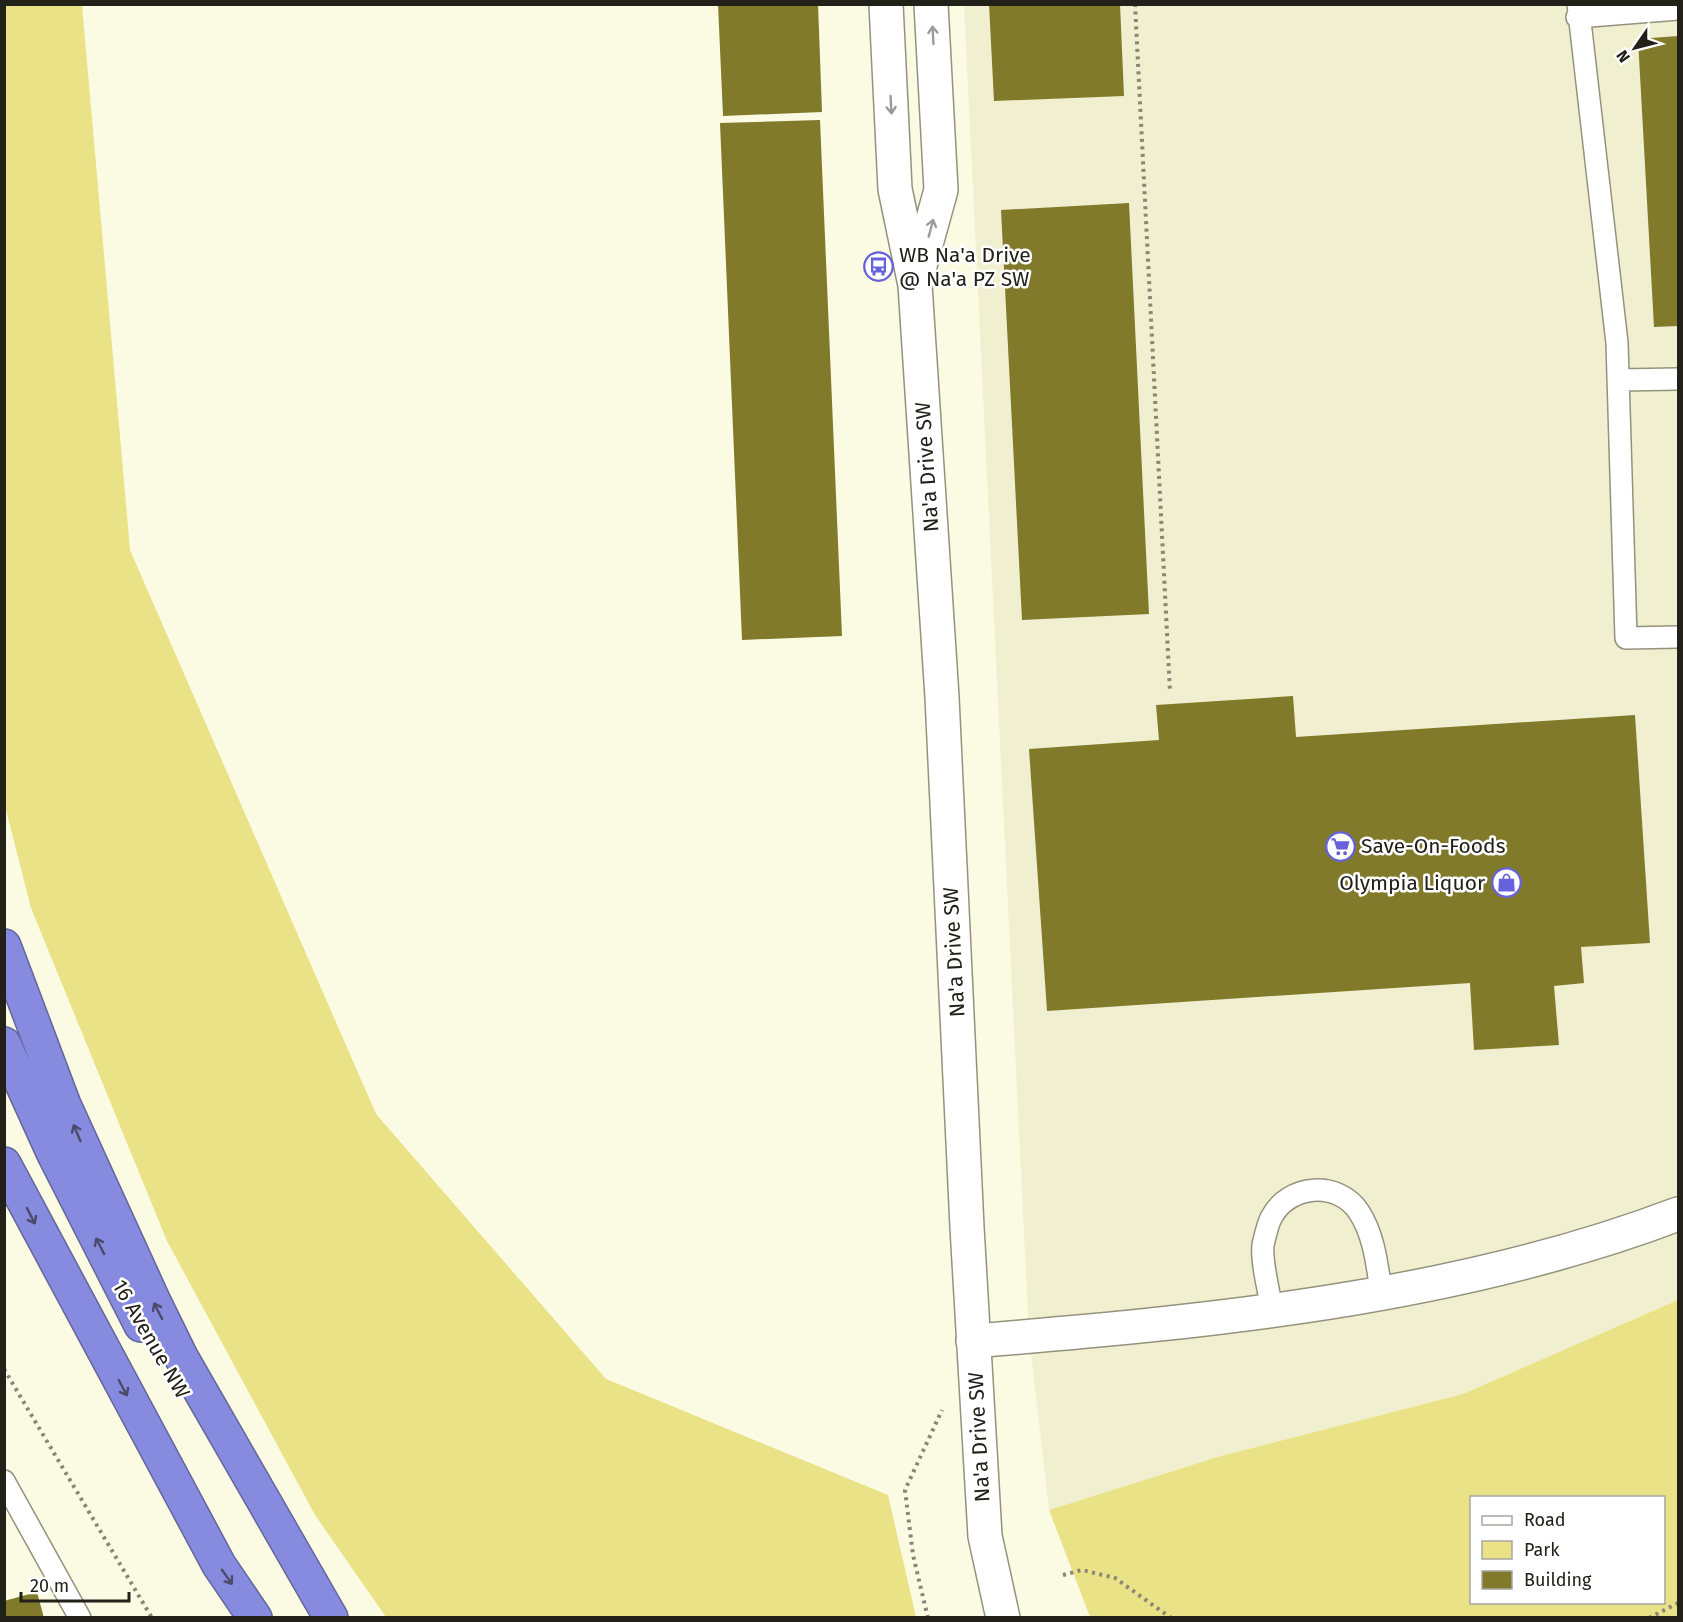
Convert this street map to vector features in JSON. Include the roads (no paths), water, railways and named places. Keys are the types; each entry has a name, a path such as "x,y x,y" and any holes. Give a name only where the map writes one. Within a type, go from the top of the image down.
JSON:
{"highway":[{"path":"4,946 64,1105 154,1302 181,1357 329,1617"},
{"name":"16 Avenue NW","path":"4,1044 87,1220 164,1367 329,1617"},
{"path":"4,1164 219,1565 255,1617"}],"street":[{"name":"Na'a Drive SW","path":"886,4 895,189 915,285 942,697 984,1536 1003,1617"},
{"name":"Na'a Drive SW","path":"915,285 941,190 932,4"},
{"path":"973,1341 1126,1329 1381,1291 1508,1268 1678,1214"}],"lane":[{"path":"1678,9 1577,11 1617,343 1626,638 1678,636"},
{"path":"1619,380 1678,379"},
{"path":"1272,1309 1263,1247 1271,1218 1287,1200 1304,1191 1323,1189 1341,1195 1358,1210 1372,1240 1381,1291"},
{"path":"4,1481 80,1617"}],"place":[{"name":"WB Na'a Drive @ Na'a PZ SW","path":"878,267"},
{"name":"Save-On-Foods","path":"1340,846"},
{"name":"Olympia Liquor","path":"1506,883"}]}
